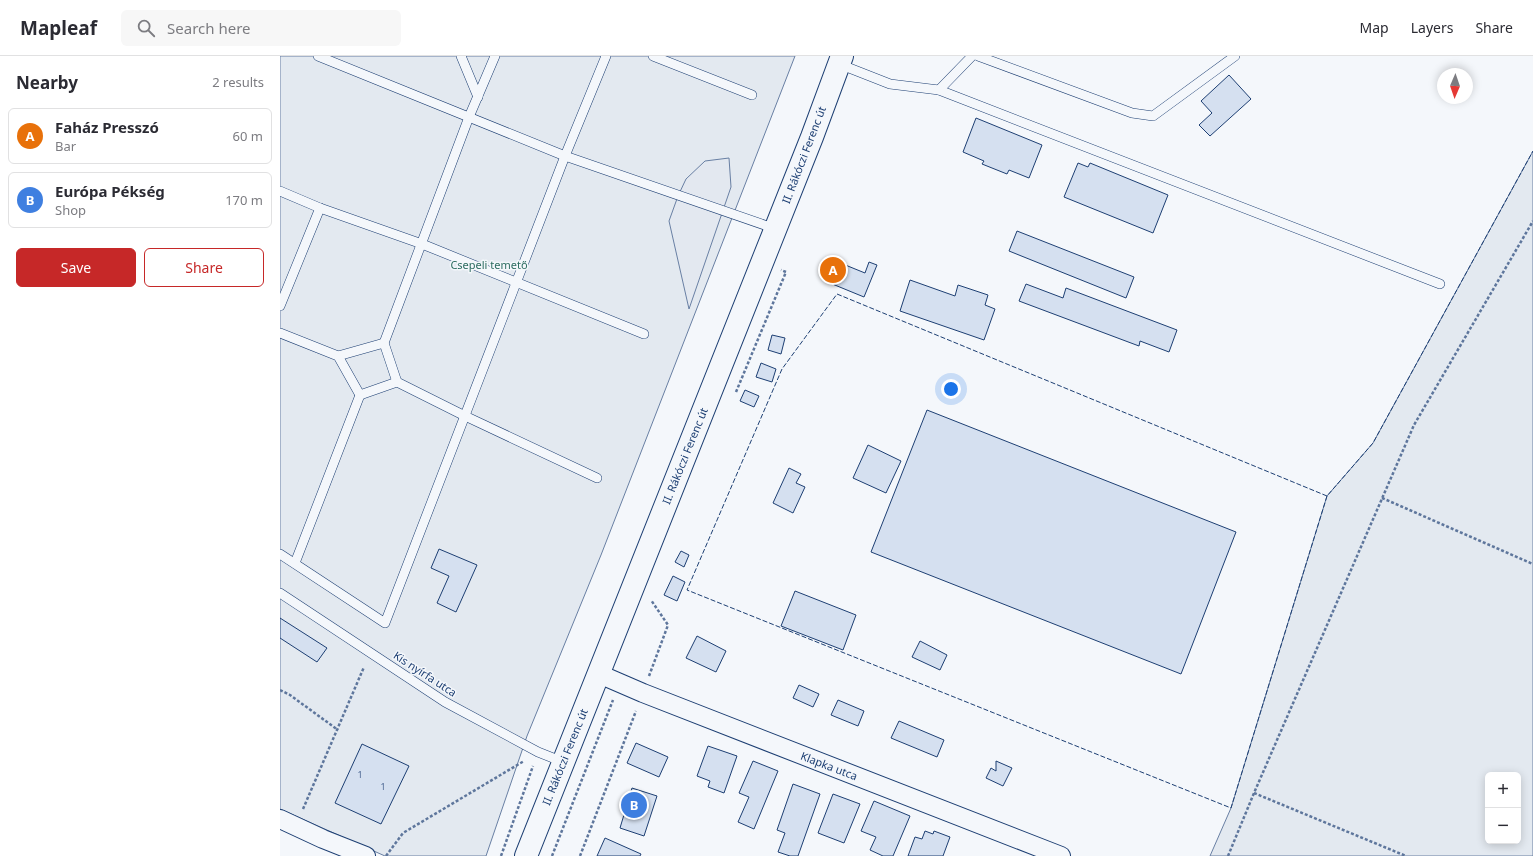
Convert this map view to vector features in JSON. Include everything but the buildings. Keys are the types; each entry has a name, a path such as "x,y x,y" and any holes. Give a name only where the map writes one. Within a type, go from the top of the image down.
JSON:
{"main road":[{"name":"II. Rákóczi Ferenc út","path":"526,856 763,262 812,137 840,60"}],"street":[{"name":"Klapka utca","path":"599,674 643,693 1061,856"},
{"path":"288,823 366,856"}],"lane":[{"path":"318,56 565,156 776,229"},
{"path":"461,56 478,97"},
{"path":"495,56 469,117 384,343 397,382 465,416 597,478"},
{"path":"280,554 385,623 565,156 606,56"},
{"path":"653,56 752,96"},
{"path":"939,90 972,56"},
{"path":"978,56 1132,113 1153,116 1235,56"},
{"path":"840,60 890,84 939,90 1440,284"},
{"path":"280,191 320,208 422,244 644,334"},
{"path":"280,306 320,208"},
{"path":"280,333 338,356 384,343"},
{"path":"338,356 360,395"},
{"path":"295,564 360,395 397,382"},
{"name":"Kis nyírfa utca","path":"280,593 445,702 538,752 564,762"}],"path":[{"path":"1228,856 1414,425 1533,221"},
{"path":"734,395 786,272 763,262"},
{"path":"1382,498 1533,564"},
{"path":"580,856 668,625 649,597"},
{"path":"288,823 338,730 370,653"},
{"path":"552,856 620,683"},
{"path":"280,690 290,695 338,730"},
{"path":"386,856 403,833 538,752"},
{"path":"501,856 538,752"},
{"path":"1254,793 1406,856"}],"green space":[{"name":"Csepeli temető","path":"280,56 795,56 601,555 527,736 486,856 385,856 280,809"},
{"path":"1533,151 1533,856 1210,856 1231,808 1327,496 1373,443"}],"shaded area":[{"path":"729,158 731,187 689,309 669,221 686,179 705,161"}],"fence":[{"path":"1327,496 837,294 782,369 687,590 1231,808 1327,496 1373,443 1533,151"}],"place":[{"name":"Faház Presszó","path":"833,270"},
{"name":"Európa Pékség","path":"634,805"}]}
